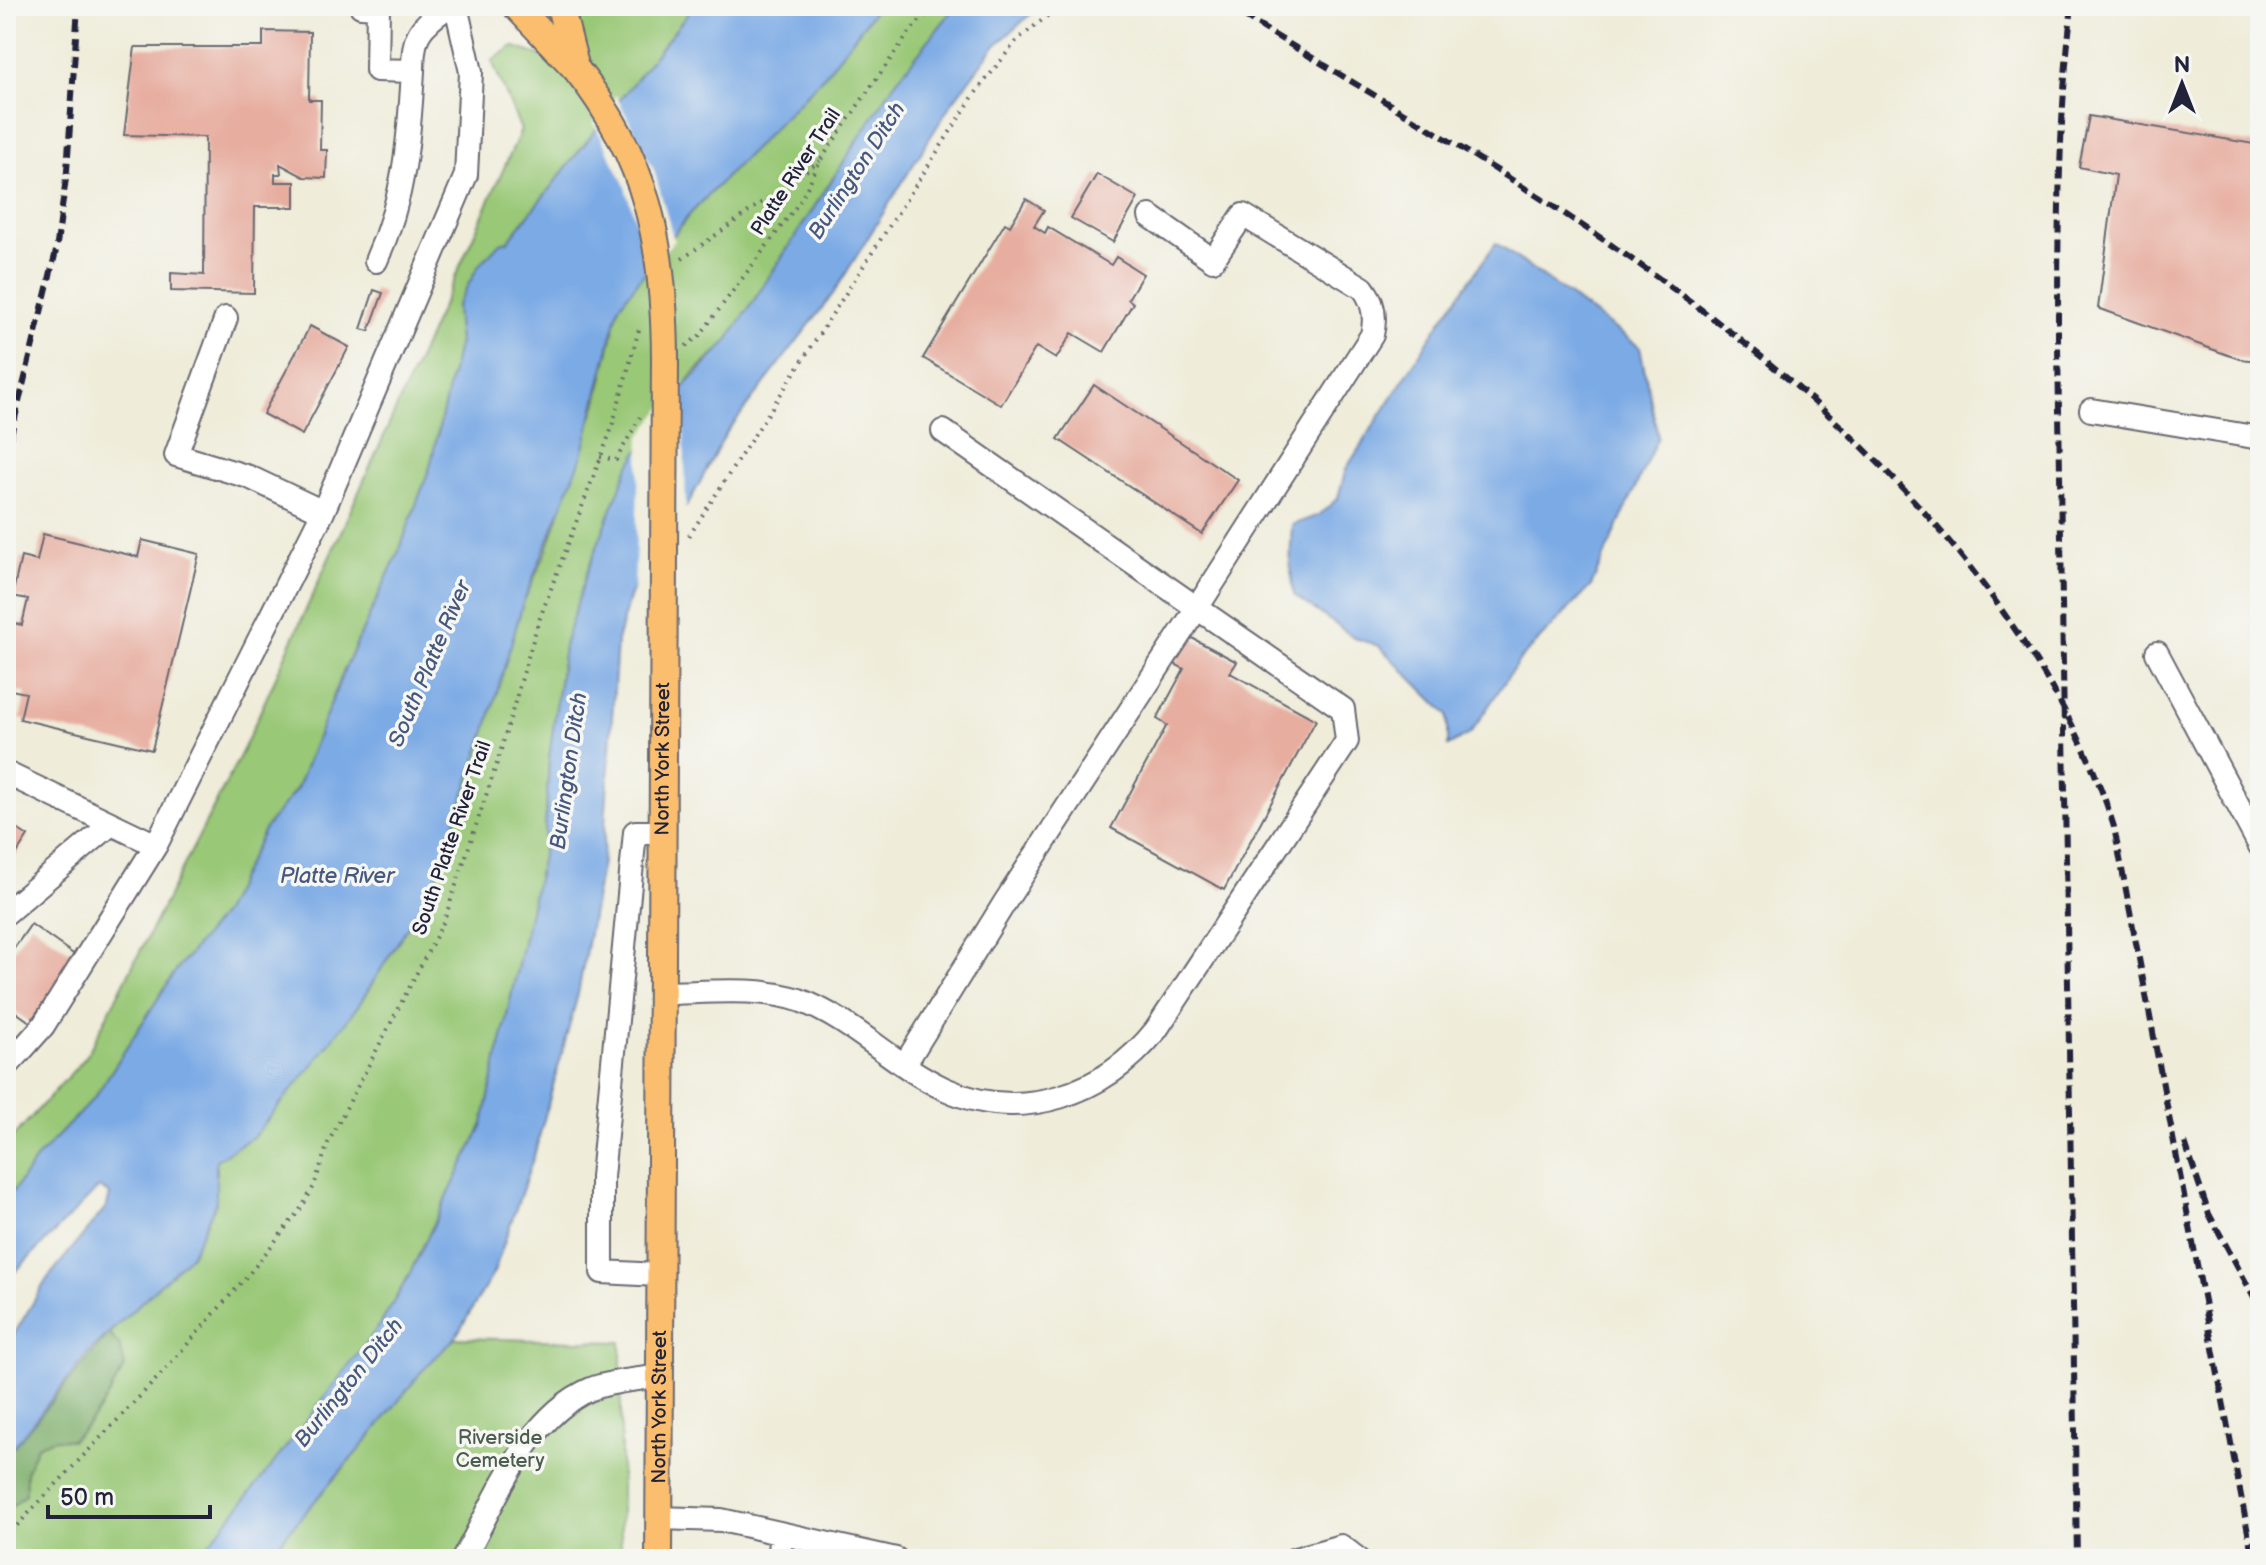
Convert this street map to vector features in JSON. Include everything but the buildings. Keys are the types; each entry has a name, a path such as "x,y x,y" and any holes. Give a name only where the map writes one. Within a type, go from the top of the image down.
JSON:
{"main road":[{"name":"North York Street","path":"516,6 576,69 617,127 650,207 674,354 653,410 664,555 658,1275 659,1559"},
{"path":"560,6 576,69"}],"lane":[{"path":"361,6 378,7 377,70 413,71"},
{"path":"376,261 394,221 408,160 415,40 423,25 449,6"},
{"path":"10,1054 43,1026 156,845 323,512 466,175 471,72 456,6"},
{"path":"905,1064 1005,902 1372,335 1375,321 1370,296 1363,288 1243,215 1222,264 1150,216"},
{"path":"226,318 176,455 249,477 323,512"},
{"path":"2091,410 2260,438"},
{"path":"660,993 745,993 798,1000 943,1088 973,1099 1003,1103 1058,1099 1088,1088 1136,1055 1156,1030 1347,741 1343,709 943,431"},
{"path":"2157,653 2260,846"},
{"path":"6,773 156,845"},
{"path":"6,913 111,824"},
{"path":"658,1275 602,1272 602,1177 635,832 661,832"},
{"path":"463,1559 532,1437 569,1401 594,1388 659,1376"},
{"path":"659,1518 721,1520 896,1559"},
{"path":"778,1559 781,1534"},
{"path":"1297,1559 1341,1546 1358,1559"}],"path":[{"name":"Platte River Trail","path":"674,354 700,335 801,200 820,161 912,29 934,6"},
{"path":"664,555 672,554 684,544 974,95 1017,40 1060,6"},
{"path":"678,263 820,161"},
{"name":"South Platte River Trail","path":"6,1537 164,1371 302,1207 328,1143 444,921 498,760 538,623 600,457 640,325"},
{"path":"600,457 616,460 653,410"}],"green space":[{"path":"571,6 694,6 456,307 459,342 430,467 399,551 343,673 297,788 264,830 223,913 175,972 95,1097 38,1157 6,1201 6,1145 86,1057 244,748 521,130 492,61 513,46 576,68"},
{"path":"878,6 956,6 894,84 727,342 694,373 627,470 586,575 564,646 549,759 544,847 483,1124 408,1277 380,1325 298,1435 205,1548 189,1559 6,1559 6,1511 26,1494 26,1472 37,1446 54,1438 72,1440 116,1382 120,1347 109,1333 191,1255 216,1203 215,1160 254,1136 311,1067 360,1003 434,884 484,737 523,603 547,550 597,403 619,306 689,215 825,75"},
{"path":"109,1333 120,1347 125,1366 114,1386 95,1415 71,1440 54,1439 37,1446 26,1472 26,1494 6,1511 6,1456"},
{"name":"Riverside Cemetery","path":"455,1338 621,1342 621,1559 265,1559 422,1371"}],"water":[{"name":"Platte River","path":"694,6 878,6 825,75 689,215 619,306 582,456 523,603 484,737 434,884 360,1003 311,1067 254,1136 216,1160 216,1203 191,1255 90,1351 6,1456 6,1348 47,1279 107,1206 110,1194 99,1187 6,1281 6,1201 38,1157 95,1097 175,972 223,913 264,830 297,788 343,673 399,551 430,467 459,342 456,307 479,265 500,243 508,241"},
{"name":"Burlington Ditch","path":"956,6 1040,6 994,47 951,104 833,294 725,435 691,499 630,595 617,641 603,856 578,994 534,1156 494,1272 455,1338 422,1371 265,1559 189,1559 205,1548 252,1491 380,1325 408,1277 483,1124 544,847 549,759 564,646 586,575 627,470 664,408 727,342 894,84"},
{"path":"1496,243 1640,347 1658,437 1591,586 1518,662 1470,734 1448,746 1448,715 1379,646 1355,638 1294,595 1290,565 1292,525 1319,515 1338,498 1346,469 1441,321"}],"pier":[{"path":"616,95 654,170 674,240 646,275 639,232 624,184 594,123"},
{"path":"683,380 686,513 634,592 640,437"}],"railway":[{"path":"6,455 56,251 67,171 78,6"},
{"path":"1227,6 1551,205 1656,276 1756,353 1851,436 1937,527 2014,628 2072,724 2095,774 2114,827 2253,1559"},
{"path":"2072,6 2061,134 2058,347 2077,1559"},
{"path":"2185,1143 2209,1214 2260,1308"}],"water label":[{"name":"South Platte River","path":"430,664"}]}
